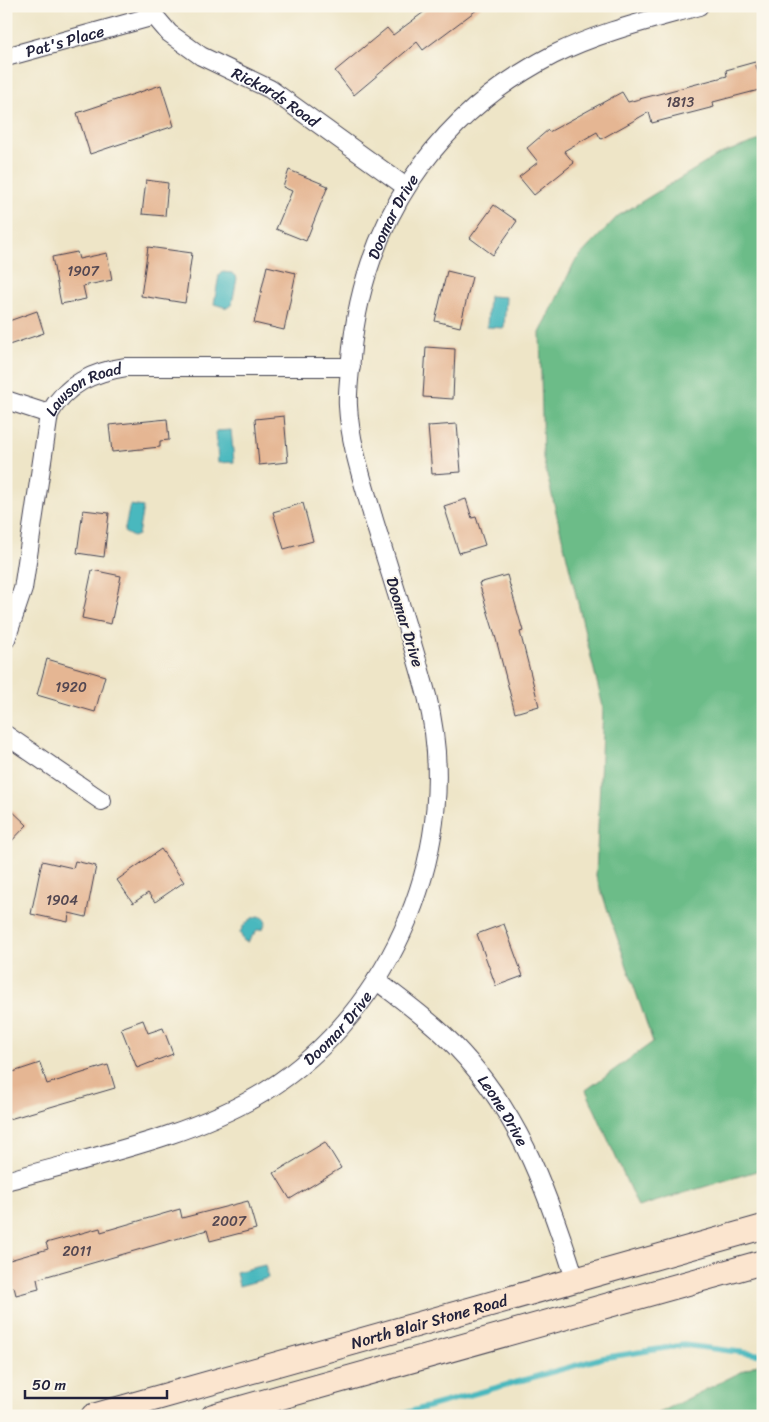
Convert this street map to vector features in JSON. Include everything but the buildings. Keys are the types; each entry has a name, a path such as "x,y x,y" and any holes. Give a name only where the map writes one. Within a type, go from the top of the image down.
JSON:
{"main road":[{"name":"North Blair Stone Road","path":"93,1416 763,1227"},
{"name":"North Blair Stone Road","path":"213,1416 763,1262"},
{"path":"535,1325 560,1303 575,1279"}],"street":[{"name":"Doomar Drive","path":"6,1181 162,1137 203,1124 232,1110 268,1090 306,1061 348,1020 376,980 404,930 425,866 433,825 436,770 434,741 427,698 358,465 348,405 354,323 368,269 384,225 406,187 428,155 469,112 514,77 555,54 603,34 699,6"},
{"name":"Rickards Road","path":"150,11 170,33 201,56 270,88 406,187"},
{"name":"Pat's Place","path":"6,57 150,11"},
{"name":"Lawson Road","path":"6,639 23,590 50,414 56,402 82,379 102,371 133,367 351,367"},
{"path":"6,400 50,414"},
{"path":"6,735 102,801"},
{"name":"Leone Drive","path":"376,980 443,1034 468,1060 519,1132 552,1205 575,1279"}],"green space":[{"path":"763,139 763,1169 638,1207 586,1090 653,1042 596,876 603,707 543,458 540,333 575,261 618,216 720,154"},
{"path":"763,1361 763,1416 653,1416"}],"water":[{"path":"222,272 232,273 237,278 232,304 227,308 214,304 219,275"},
{"path":"489,296 506,297 504,328 487,327"},
{"path":"231,430 234,462 218,463 216,431"},
{"path":"130,505 143,507 138,535 133,537 124,532"},
{"path":"259,916 264,918 266,922 263,929 257,930 248,942 244,941 240,933 243,927 250,920"},
{"path":"265,1265 268,1278 239,1286 236,1272"}],"waterway":[{"path":"395,1416 602,1358 684,1345 763,1355"}]}
